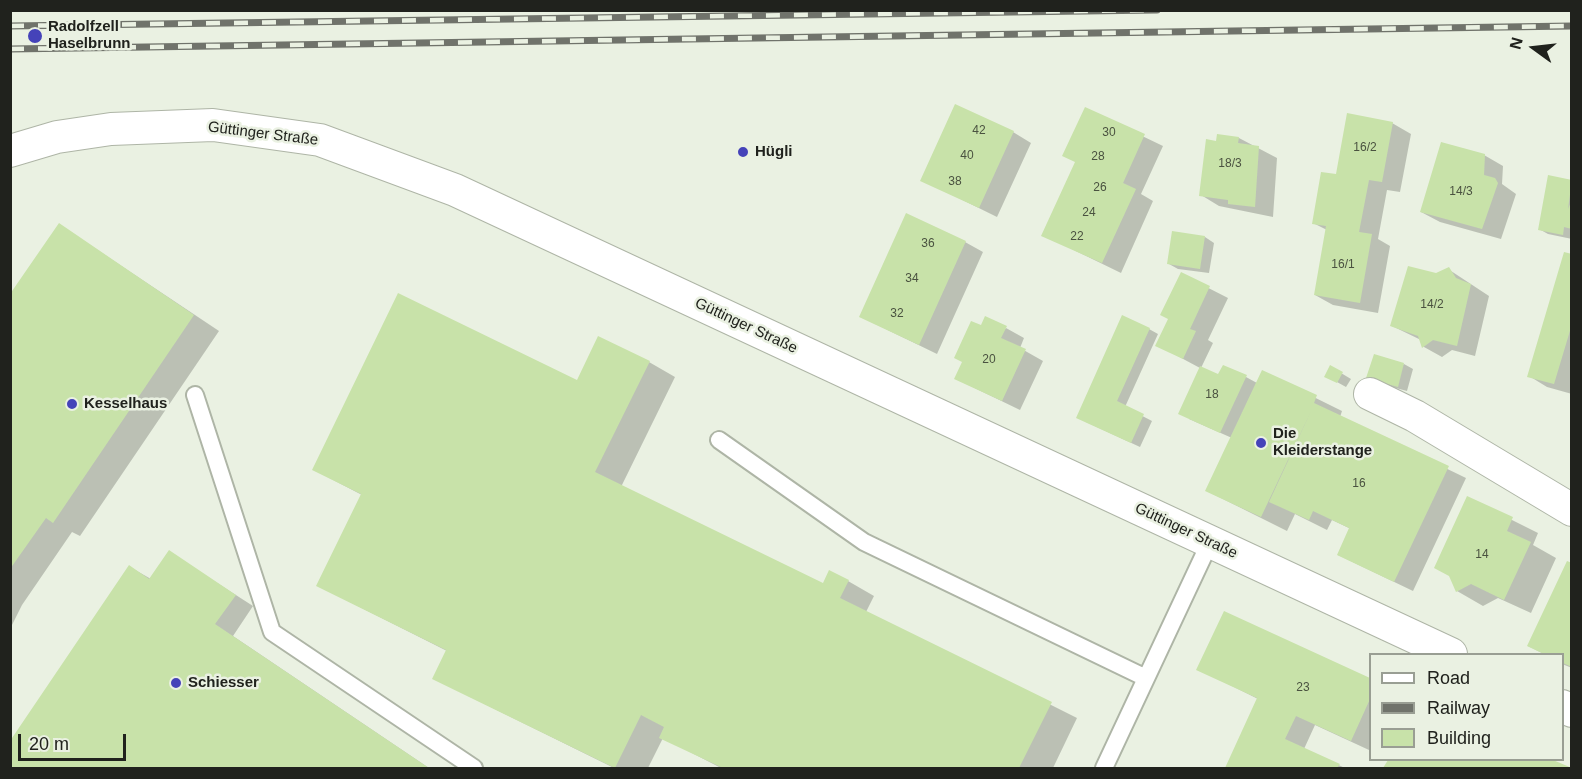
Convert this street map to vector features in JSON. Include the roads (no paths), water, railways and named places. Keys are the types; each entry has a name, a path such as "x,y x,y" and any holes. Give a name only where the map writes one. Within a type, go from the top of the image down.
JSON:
{"street":[{"name":"Güttinger Straße","path":"10,151 57,137 123,128 213,125 320,140 455,190 1449,653"},
{"path":"1370,394 1415,416 1572,510"}],"lane":[{"path":"195,395 272,632 474,768"},
{"path":"719,440 864,543 1146,678"},
{"path":"1104,768 1210,542"}],"railway":[{"path":"10,26 1157,10"},
{"path":"10,49 1572,26"}],"place":[{"name":"Radolfzell Haselbrunn","path":"35,36"},
{"name":"Hügli","path":"743,152"},
{"name":"Kesselhaus","path":"72,404"},
{"name":"Die Kleiderstange","path":"1261,443"},
{"name":"Schiesser","path":"176,683"}]}
